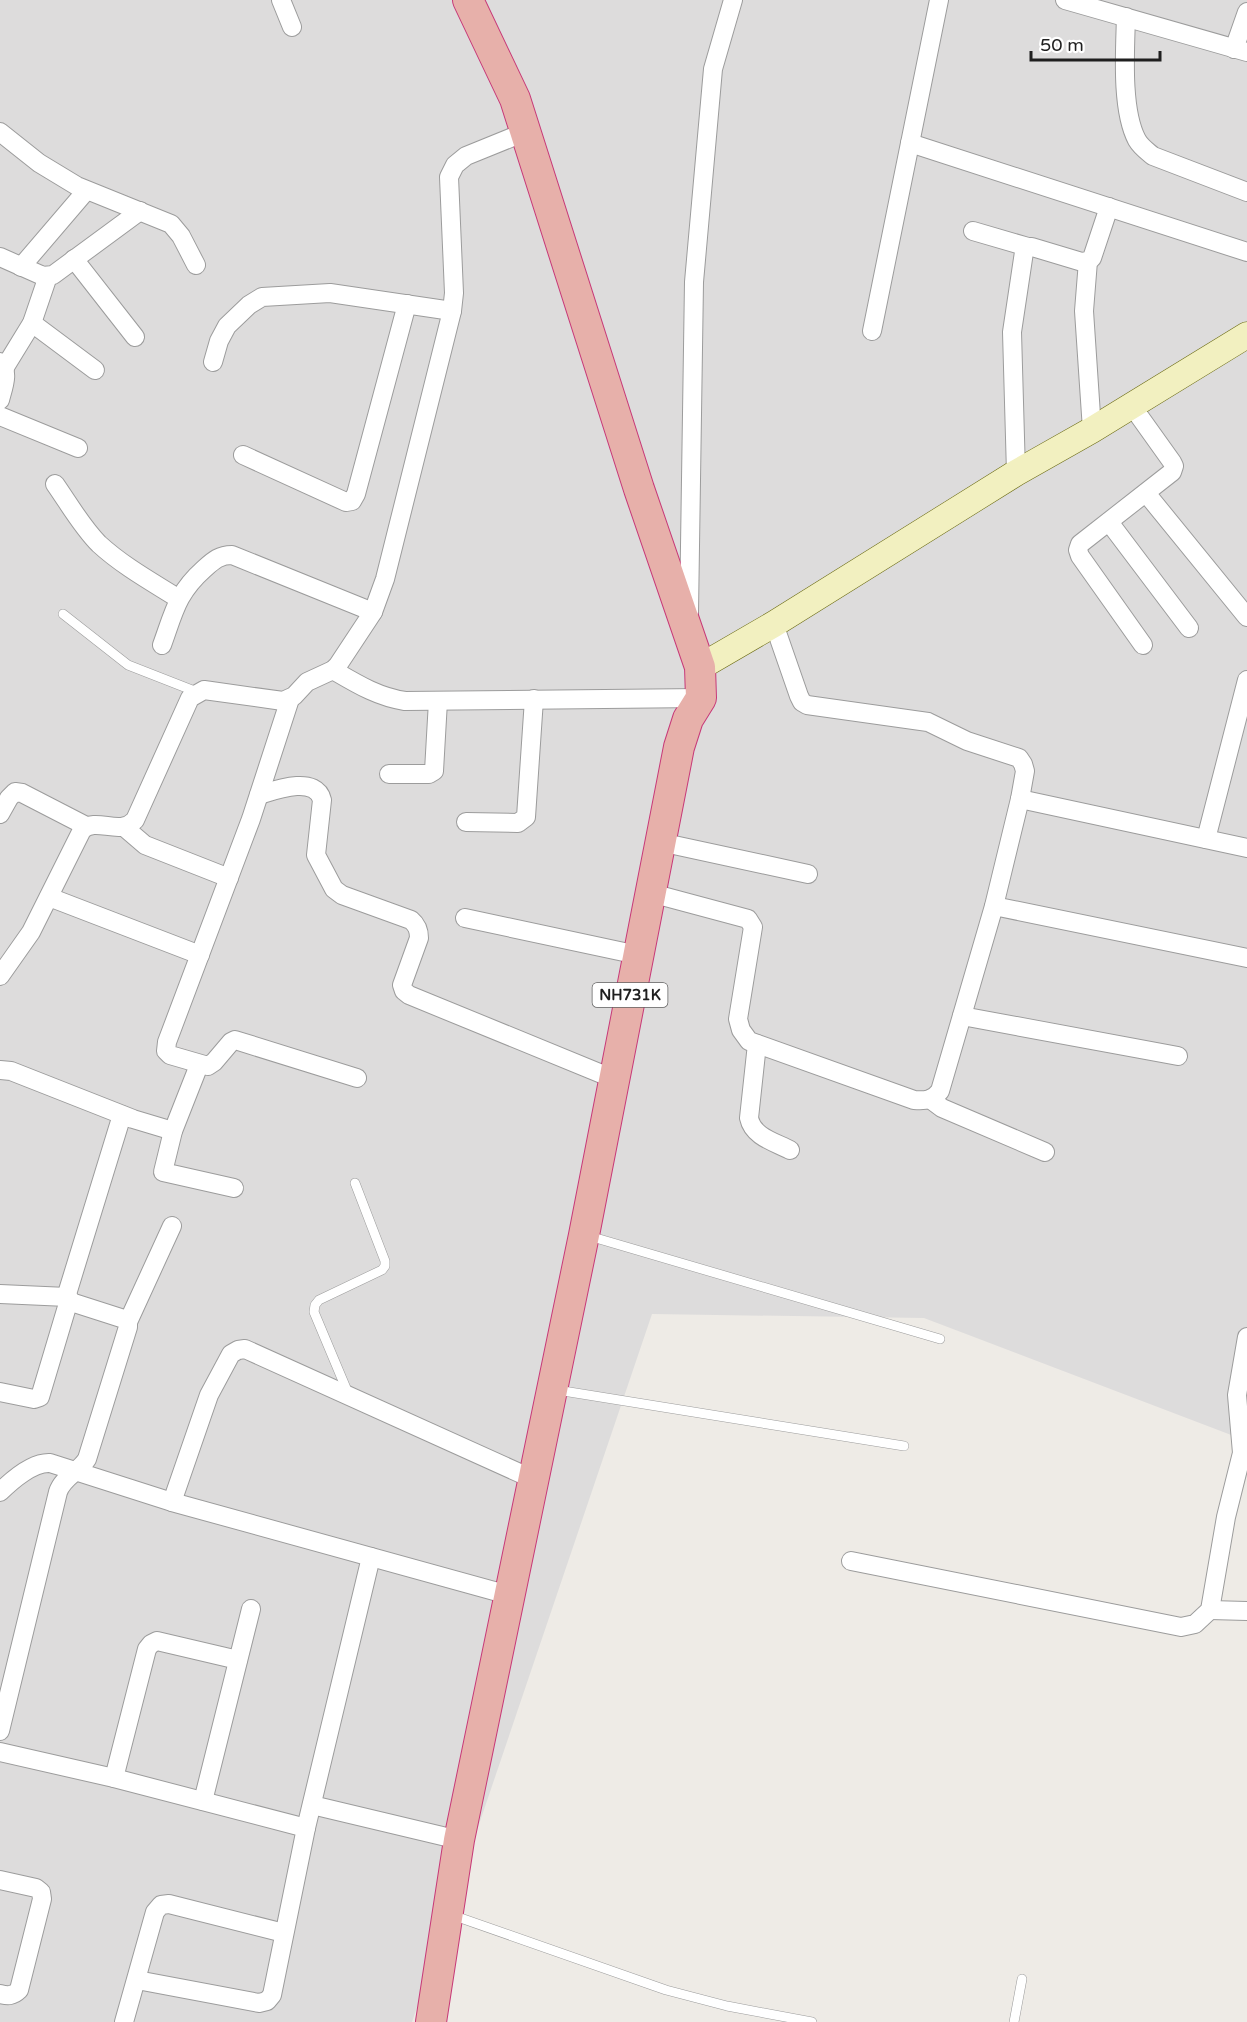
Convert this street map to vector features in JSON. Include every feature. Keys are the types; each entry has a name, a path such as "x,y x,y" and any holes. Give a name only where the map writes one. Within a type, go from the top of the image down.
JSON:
{"highway":[{"path":"468,0 515,99 639,489 700,667 701,698"},
{"name":"NH731K","path":"431,2022 459,1840 535,1480 682,733 695,705 701,698"}],"main road":[{"path":"700,667 774,624 1016,473 1092,430 1247,335"}],"street":[{"path":"281,0 292,27"},
{"path":"689,635 694,282 713,69 733,0"},
{"path":"872,332 939,0"},
{"path":"1065,0 1240,50 1247,12"},
{"path":"1126,17 1126,99 1135,138 1153,156 1247,192"},
{"path":"0,814 15,792 22,793 86,826 124,828 135,820 190,698 204,690 283,701 290,699 308,682 333,670 373,612 385,579 452,311 454,293 449,177 455,165 466,156 525,132"},
{"path":"4,142 86,191 164,220 177,229 196,265"},
{"path":"910,143 1247,252"},
{"path":"21,267 86,191"},
{"path":"973,231 1082,262 1088,261 1092,258 1108,207"},
{"path":"0,257 42,276 48,276 140,211"},
{"path":"1016,473 1012,332 1022,258 1028,247"},
{"path":"75,259 135,337"},
{"path":"1088,261 1084,311 1092,430"},
{"path":"0,400 6,374 2,365 32,323 48,276"},
{"path":"213,362 219,341 227,326 249,305 262,297 330,293 452,311"},
{"path":"243,455 346,502 351,501 356,494 407,304"},
{"path":"32,323 95,370"},
{"path":"1132,405 1174,466 1172,472 1080,544 1078,550 1143,645"},
{"path":"0,416 78,448"},
{"path":"55,484 87,530 99,543 123,564 179,599"},
{"path":"1146,493 1247,617"},
{"path":"1109,522 1189,628"},
{"path":"162,645 179,599 189,584 217,558 232,555 373,612"},
{"path":"651,893 748,919 751,922 753,927 738,1019 741,1030 749,1041 914,1100 930,1100 935,1098 940,1091 994,906 1020,799 1025,771 1023,764 1019,758 967,741 928,722 807,705 802,702 774,624"},
{"path":"333,670 371,692 405,701 701,698"},
{"path":"1206,839 1247,680"},
{"path":"290,699 259,795 167,1042 166,1051 170,1055 199,1065 211,1065 235,1040 357,1078"},
{"path":"466,822 518,823 526,817 534,699"},
{"path":"389,774 429,774 434,771 438,701"},
{"path":"259,795 293,785 317,790 321,795 316,855 334,888 342,895 411,920 419,931 419,938 402,985 404,991 614,1079"},
{"path":"1020,799 1247,848"},
{"path":"0,976 25,942 86,826"},
{"path":"124,828 145,845 229,878"},
{"path":"660,842 808,874"},
{"path":"49,897 200,955"},
{"path":"994,906 1247,958"},
{"path":"465,918 638,955"},
{"path":"963,1016 1178,1056"},
{"path":"757,1044 749,1118 751,1126 756,1132 790,1150"},
{"path":"199,1065 173,1131 164,1172 234,1188"},
{"path":"0,1070 11,1071 122,1115 173,1131"},
{"path":"930,1100 947,1110 1045,1152"},
{"path":"0,1392 34,1399 40,1397 122,1115"},
{"path":"0,1731 57,1492 64,1481 87,1459 128,1322 172,1226"},
{"path":"0,1294 68,1298 128,1322"},
{"path":"851,1561 1181,1627 1195,1624 1210,1610 1226,1517 1241,1459 1244,1441 1237,1395 1246,1345"},
{"path":"172,1502 204,1409 231,1354 245,1349 535,1480"},
{"path":"0,1492 34,1466 43,1462 172,1502 509,1595"},
{"path":"137,1980 259,2003 267,2001 272,1995 306,1828 371,1557"},
{"path":"203,1801 251,1609"},
{"path":"1210,1610 1247,1611"},
{"path":"114,1778 147,1649 151,1644 157,1641 238,1660"},
{"path":"0,1752 114,1778 306,1828"},
{"path":"312,1805 459,1840"},
{"path":"0,1880 36,1888 42,1899 19,1990 8,1996 0,1994"},
{"path":"124,2022 155,1912 161,1905 169,1904 284,1933"}],"lane":[{"path":"63,614 128,665 197,693"},
{"path":"349,1396 314,1312 319,1300 382,1270 385,1266 355,1183"},
{"path":"584,1235 940,1340"},
{"path":"552,1390 904,1446"},
{"path":"448,1914 666,1990 727,2006 812,2022"},
{"path":"1014,2022 1022,1979"}],"shaded area":[{"path":"0,0 1247,0 1247,1441 924,1318 652,1314 412,2022 0,2022"}]}
